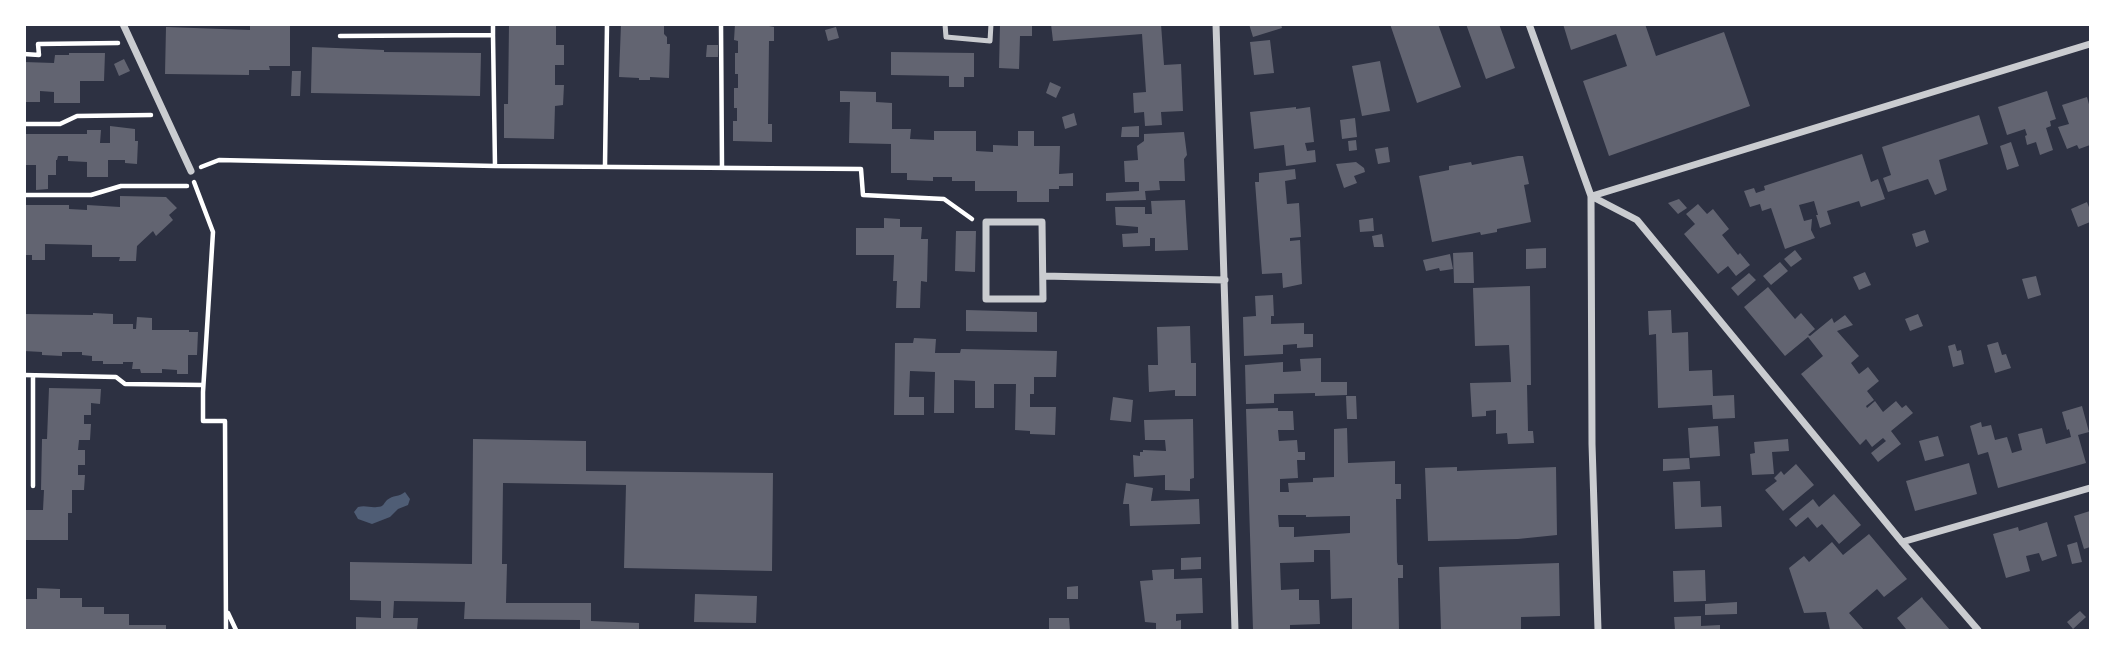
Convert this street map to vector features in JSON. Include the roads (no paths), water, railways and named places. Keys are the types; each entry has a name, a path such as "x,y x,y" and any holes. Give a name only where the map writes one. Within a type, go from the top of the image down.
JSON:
{"street":[{"path":"123,24 191,171"},
{"path":"1216,24 1235,631"},
{"path":"1529,24 1591,196 1592,443 1598,631"},
{"path":"1591,196 2091,44"},
{"path":"1591,196 1637,220 1978,631"},
{"path":"986,222 1042,222 1043,275 1043,299 986,299 986,222"},
{"path":"1043,275 1225,279"},
{"path":"1902,542 2091,488"}],"lane":[{"path":"945,24 946,37 990,41 990,24"}],"water":[{"path":"405,492 410,499 408,505 398,509 390,517 372,524 358,519 354,512 358,507 381,506 389,498"}]}
